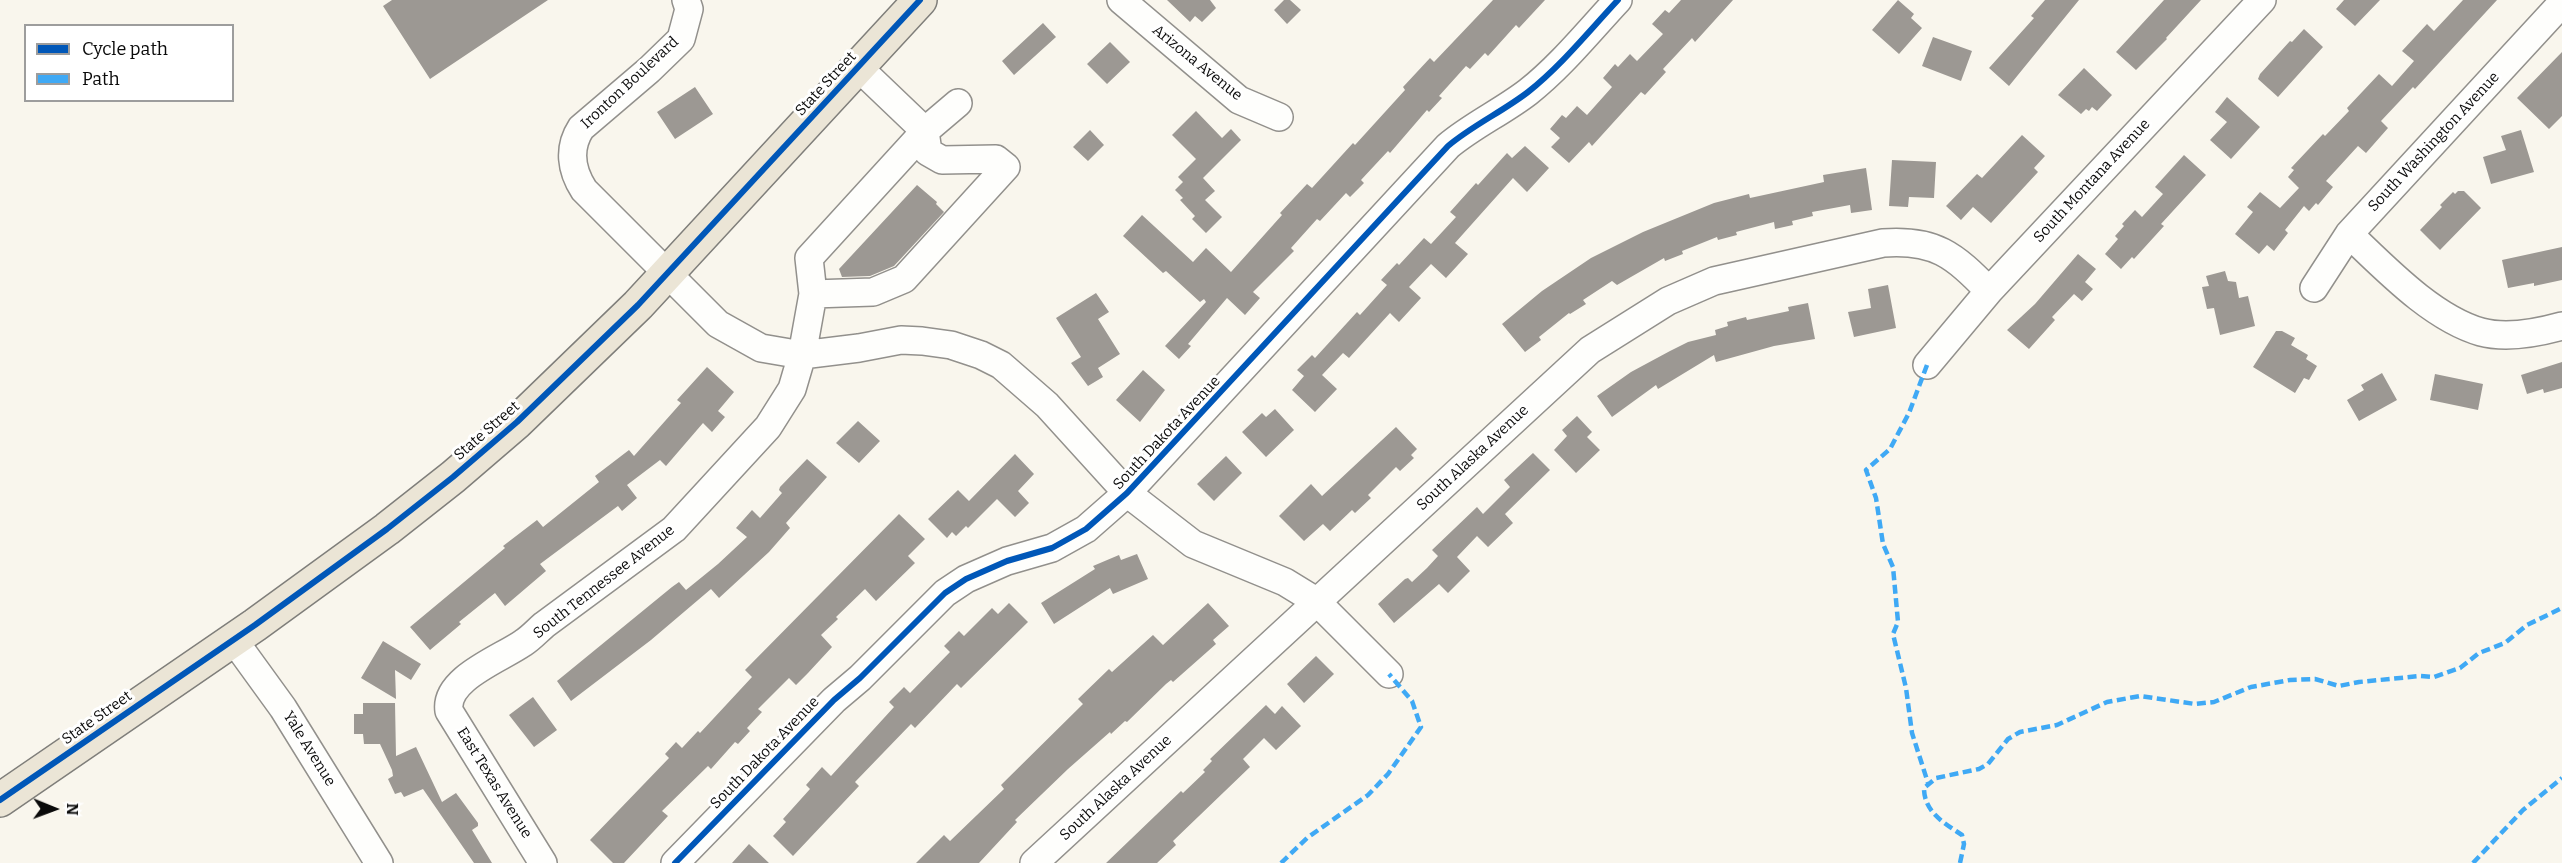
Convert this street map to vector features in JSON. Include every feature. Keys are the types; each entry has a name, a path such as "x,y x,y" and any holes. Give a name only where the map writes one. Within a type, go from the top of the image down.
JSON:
{"main road":[{"name":"State Street","path":"0,800 387,529 517,422 585,358 666,274 920,0"}],"street":[{"name":"Ironton Boulevard","path":"666,274 584,190 577,178 573,158 573,140 581,128 649,70 681,39 689,9 687,0"},
{"name":"Arizona Avenue","path":"1121,0 1239,100 1279,117"},
{"name":"South Dakota Avenue","path":"675,863 834,700 860,678 945,593 966,579 1061,543 1086,529 1127,493 1448,146 1468,129 1527,92 1554,69 1618,0"},
{"name":"South Montana Avenue","path":"1927,365 1989,291 2262,0"},
{"name":"South Washington Avenue","path":"2314,288 2349,234 2562,3"},
{"path":"813,294 873,292 904,279 1006,167 996,159 942,160 928,152 925,131 858,67"},
{"name":"South Tennessee Avenue","path":"447,701 454,689 477,670 525,642 544,625 674,529 768,427 792,389 802,355 813,294 809,258 925,131 957,103"},
{"path":"2349,234 2427,302 2461,325 2483,333 2515,335 2562,326"},
{"name":"South Alaska Avenue","path":"1034,863 1590,350 1659,306 1714,281 1883,243 1906,241 1925,244 1954,257 1989,291"},
{"path":"666,274 718,324 761,348 802,355 901,340 951,345 981,355 1001,365 1023,381 1127,493 1193,544 1285,582 1316,601 1389,674"},
{"name":"Yale Avenue","path":"232,639 283,708 379,863"},
{"name":"East Texas Avenue","path":"447,701 449,711 543,863"}],"building":[{"path":"392,0 548,0 430,79 383,6"},
{"path":"1167,0 1210,0 1216,8 1202,22 1195,16 1190,22"},
{"path":"1284,0 1290,0 1301,10 1287,24 1274,10"},
{"path":"1493,0 1545,0 1519,28 1516,25 1488,56 1485,53 1470,69 1466,66 1439,96 1442,98 1429,112 1427,110 1390,153 1388,151 1361,180 1364,183 1350,197 1346,193 1320,221 1317,219 1291,248 1294,251 1253,292 1260,298 1245,315 1227,298 1188,344 1191,346 1179,359 1165,346 1206,302 1204,299 1200,302 1166,271 1163,273 1123,236 1142,215 1193,262 1206,248 1231,272 1307,184 1312,188 1405,90 1403,87 1430,58 1434,62"},
{"path":"1681,0 1733,0 1695,42 1692,38 1663,69 1666,72 1645,95 1641,92 1592,146 1589,142 1569,163 1551,147 1560,138 1550,129 1562,115 1566,118 1577,106 1587,115 1612,87 1603,78 1615,64 1618,67 1630,54 1637,61 1663,34 1652,24 1665,10 1669,13"},
{"path":"1898,0 1914,14 1911,18 1922,28 1899,54 1872,30"},
{"path":"2045,0 2079,0 2009,86 1989,68 2034,18 2031,16"},
{"path":"2164,0 2201,0 2136,70 2116,52"},
{"path":"2344,0 2380,0 2355,26 2336,9"},
{"path":"2463,0 2497,0 2415,89 2413,87 2381,121 2388,128 2366,153 2358,146 2326,181 2333,187 2318,205 2316,203 2309,211 2304,206 2285,230 2288,233 2274,251 2267,245 2259,254 2235,234 2253,212 2247,207 2260,192 2280,208 2299,188 2288,177 2294,170 2291,168 2323,134 2325,136 2349,111 2347,108 2379,74 2392,86 2414,61 2402,51 2427,24 2434,31"},
{"path":"1043,23 1056,37 1014,75 1002,61"},
{"path":"2304,29 2323,47 2278,97 2258,79 2290,41 2292,42"},
{"path":"1933,37 1972,51 1961,81 1922,66"},
{"path":"1110,42 1130,62 1107,84 1087,64"},
{"path":"2562,52 2562,116 2549,129 2517,98"},
{"path":"2084,68 2112,95 2097,111 2092,107 2081,114 2058,95"},
{"path":"695,87 713,114 675,139 657,112"},
{"path":"2227,97 2260,127 2231,159 2210,140 2227,122 2215,112"},
{"path":"1196,111 1222,138 1231,129 1241,140 1203,178 1215,191 1205,200 1222,217 1206,233 1192,219 1195,216 1180,200 1183,198 1175,190 1183,182 1178,177 1196,159 1172,135"},
{"path":"1090,130 1104,145 1088,161 1073,147"},
{"path":"2521,130 2534,172 2491,184 2483,157 2506,150 2501,136"},
{"path":"2022,135 2045,156 2034,168 2038,172 1991,223 1973,207 1961,220 1946,206 1977,174 1982,178"},
{"path":"1525,146 1549,168 1527,192 1513,178 1455,243 1468,254 1446,278 1431,264 1409,287 1421,298 1399,322 1390,313 1349,358 1343,353 1322,375 1337,389 1315,412 1292,390 1304,376 1297,370 1312,355 1315,358 1357,312 1360,315 1387,285 1381,280 1397,263 1399,265 1424,238 1431,244 1456,217 1450,212 1476,183 1478,185 1507,153 1512,158"},
{"path":"2184,155 2206,175 2161,224 2164,226 2134,259 2132,257 2121,269 2105,254 2118,239 2115,236 2124,226 2122,224 2135,210 2142,217 2163,194 2155,187"},
{"path":"1892,160 1936,162 1934,198 1909,197 1908,207 1889,206"},
{"path":"1866,168 1872,210 1851,213 1850,205 1812,212 1813,216 1792,221 1793,225 1775,229 1774,222 1736,232 1737,235 1718,240 1717,237 1682,251 1683,254 1665,261 1664,258 1617,285 1612,281 1583,300 1586,304 1569,313 1539,337 1541,340 1525,352 1502,324 1542,291 1591,258 1643,232 1714,203 1749,194 1750,198 1824,182 1823,175"},
{"path":"917,185 937,202 936,204 944,212 894,266 870,276 842,277 839,269"},
{"path":"2458,191 2464,191 2481,208 2440,250 2420,230 2442,207 2440,205 2453,192 2455,194"},
{"path":"2562,247 2562,280 2534,286 2534,283 2508,288 2502,260"},
{"path":"2078,254 2096,269 2085,282 2093,289 2082,301 2074,294 2052,317 2055,320 2029,349 2007,330 2035,304"},
{"path":"2225,271 2228,281 2236,282 2239,298 2248,296 2255,326 2220,335 2214,308 2207,309 2202,287 2209,286 2206,276"},
{"path":"1888,285 1896,328 1854,337 1848,312 1871,308 1868,289"},
{"path":"1096,293 1109,312 1098,319 1120,354 1098,368 1103,377 1088,386 1071,363 1081,357 1056,318"},
{"path":"1808,303 1815,339 1774,346 1716,362 1714,355 1658,389 1656,385 1612,417 1597,396 1631,372 1670,351 1688,342 1716,335 1715,330 1728,326 1727,322 1789,311 1788,307"},
{"path":"2276,331 2282,331 2295,338 2291,345 2308,355 2306,359 2317,366 2309,380 2304,378 2295,393 2253,367"},
{"path":"2562,362 2562,388 2544,393 2543,389 2527,394 2521,375"},
{"path":"707,367 734,392 718,411 725,417 712,432 703,423 666,466 660,460 627,485 637,498 622,511 618,506 540,564 546,571 505,606 495,593 459,622 461,624 430,650 410,627 505,548 503,546 537,520 543,527 599,482 595,476 629,450 634,456 681,403 677,400"},
{"path":"1143,370 1165,390 1140,422 1116,400"},
{"path":"2382,373 2397,400 2359,421 2347,400 2364,390 2361,385"},
{"path":"2435,374 2483,384 2478,410 2430,400"},
{"path":"1275,409 1294,430 1266,457 1242,432 1262,413 1266,417"},
{"path":"1577,416 1592,432 1587,437 1600,450 1576,473 1554,450 1567,436 1562,430"},
{"path":"858,421 880,441 859,463 836,443"},
{"path":"1396,427 1417,449 1411,455 1414,458 1400,471 1396,467 1368,495 1371,498 1355,513 1352,510 1330,531 1323,524 1304,541 1279,516 1311,484 1322,496"},
{"path":"1533,453 1550,470 1505,514 1513,523 1488,547 1477,536 1457,557 1470,571 1448,593 1439,584 1394,623 1378,604 1405,579 1408,578 1412,582 1427,568 1438,556 1432,550 1477,507 1483,514 1510,487 1504,480"},
{"path":"1015,454 1034,474 1018,491 1029,503 1015,517 997,499 968,528 966,526 956,536 952,532 947,538 928,519 958,490 969,501"},
{"path":"1226,456 1242,473 1214,501 1197,484"},
{"path":"807,459 827,477 786,523 790,528 769,552 719,598 711,589 651,640 571,701 557,681 672,587 679,582 686,590 718,564 747,537 736,528 752,510 760,518 782,493 779,490 780,487"},
{"path":"899,514 925,539 908,556 915,563 876,601 865,589 836,617 838,619 821,635 832,647 796,685 789,678 758,709 762,712 747,728 750,731 738,744 735,742 711,769 708,766 662,811 668,816 624,863 613,863 590,840 669,758 665,754 676,742 682,748 698,731 700,733 752,677 745,670"},
{"path":"1137,554 1148,579 1113,594 1110,588 1054,624 1041,603 1095,569 1093,566 1119,555 1121,560"},
{"path":"1009,603 1028,622 961,688 957,684 915,728 911,724 855,782 859,786 793,856 773,836 786,822 783,819 810,789 806,785 822,767 831,776 894,707 889,702 904,687 910,693 950,652 944,646 959,631 964,636 992,608 998,614"},
{"path":"1208,603 1229,626 1213,640 1216,644 1173,682 1171,680 1166,684 1127,722 1125,721 1111,734 1110,732 1068,769 1015,820 1017,822 979,863 916,863 944,835 950,841 1004,789 1001,785 1083,704 1078,699 1109,669 1112,672 1153,635 1163,645"},
{"path":"383,641 421,664 411,680 395,670 396,699 361,678"},
{"path":"1316,656 1334,674 1304,703 1287,684"},
{"path":"533,697 557,730 534,747 509,715"},
{"path":"363,703 395,703 396,756 416,747 442,802 456,793 478,823 478,826 472,830 492,863 474,863 423,789 404,797 401,792 395,794 388,779 393,776 392,770 380,744 364,744 363,734 354,734 354,714 363,714"},
{"path":"1266,705 1275,714 1282,706 1301,726 1276,750 1264,738 1243,759 1250,767 1173,841 1176,845 1157,863 1106,863 1181,791 1183,793 1205,772 1203,770 1212,761 1210,759"},
{"path":"749,844 769,863 732,863"}],"marked path":[{"path":"1927,365 1909,413 1890,449 1866,470 1876,498 1883,544 1893,567 1898,622 1893,634 1906,688 1912,733 1928,783"},
{"path":"1960,863 1964,844 1962,835 1931,810 1927,804 1924,788 1936,778 1979,769 1988,764 2008,739 2020,732 2057,725 2107,702 2140,696 2195,704 2214,702 2251,687 2290,680 2315,679 2339,686 2420,676 2434,677 2460,668 2479,653 2505,643 2527,625 2562,608"},
{"path":"1281,863 1307,838 1368,795 1388,774 1421,727 1412,701 1389,674"},
{"path":"2473,863 2523,810 2562,778"}],"cycle path":[{"path":"0,800 255,625 387,529 517,422 638,305 920,0"},
{"path":"675,863 834,700 860,678 945,593 966,579 1007,561 1052,548 1086,529 1127,493 1448,146 1540,82 1618,0"}]}
